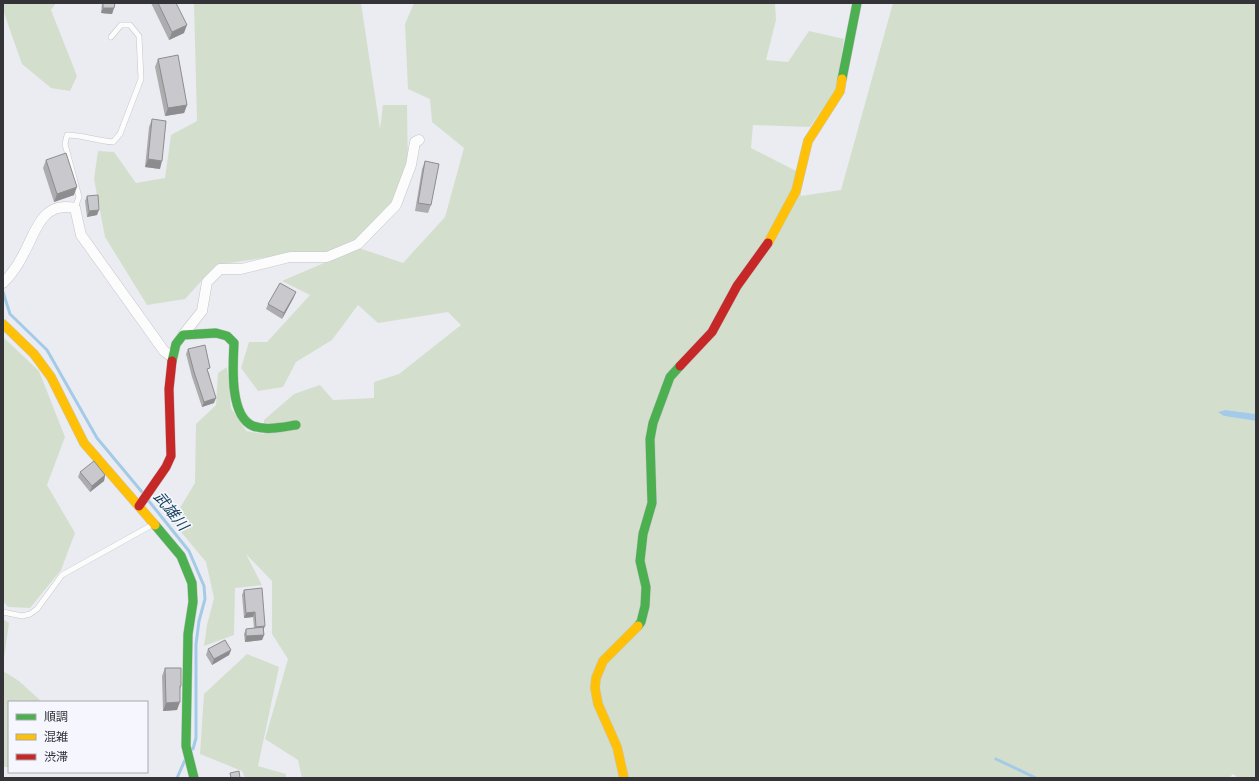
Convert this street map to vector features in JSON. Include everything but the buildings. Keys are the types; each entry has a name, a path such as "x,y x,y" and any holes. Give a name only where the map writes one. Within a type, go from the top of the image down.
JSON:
{"street":[{"path":"624,778 617,747 598,704 595,688 596,678 603,661 641,622 645,606 646,587 640,561 643,534 652,503 650,439 652,423 670,377 712,332 737,286 767,244 796,191 808,141 840,91 857,3"},
{"path":"139,506 166,467 171,456 169,389 172,357 176,344 202,311 207,282 220,269 241,269 290,257 327,257 358,244 396,205 411,165 415,142 419,140"},
{"path":"5,280 23,256 40,221 49,211 66,206 75,208 81,235 164,352 172,357"},
{"path":"3,324 34,354 51,378 84,442 181,556 192,583 193,602 188,634 186,746 194,778"},
{"path":"183,335 216,333 227,336 234,343 235,398 239,412 251,426 268,428 296,425"}],"lane":[{"path":"75,208 79,197 65,144 67,135 79,135 113,142 120,134 141,79 140,36 130,25 121,25 111,37"},
{"path":"3,612 22,616 30,614 38,609 62,575 154,524"}],"green space":[{"path":"3,3 56,3 51,10 77,76 70,91 51,88 22,64 3,10"},
{"path":"194,3 361,3 380,129 383,105 407,105 408,165 391,203 355,240 328,253 302,252 216,265 185,299 147,305 105,237 94,179 98,151 114,152 136,183 165,178 171,135 197,121"},
{"path":"414,3 775,3 776,20 766,60 788,62 809,31 844,39 836,89 810,127 753,125 751,148 798,172 801,196 841,190 893,3 1256,3 1256,414 1226,410 1224,416 1256,421 1256,778 1238,778 1233,774 1229,778 302,778 298,760 265,739 288,659 272,634 272,581 246,554 262,585 235,588 234,635 204,646 207,625 214,598 206,562 172,521 195,483 196,424 216,405 218,373 227,367 231,408 246,431 264,434 264,420 294,394 320,385 333,400 374,398 374,382 399,374 461,325 448,312 378,323 358,305 332,340 296,362 283,387 258,391 241,368 249,342 267,342 310,295 282,281 359,248 403,263 445,217 464,148 432,122 430,99 408,89 405,24"},
{"path":"3,337 39,371 65,437 47,485 75,533 61,570 30,608 8,607 3,601"},
{"path":"3,619 9,623 3,665"},
{"path":"247,654 279,667 258,766 286,774 286,778 245,778 242,771 200,754 204,694"},
{"path":"3,671 19,681 41,701 8,701 8,767 3,767"}],"water":[{"path":"1226,410 1256,414 1256,421 1224,416 1218,412"}],"waterway":[{"name":"武雄川","path":"3,292 10,314 47,350 97,438 142,492"},
{"name":"武雄川","path":"148,500 189,551 204,586 205,599 199,621 196,644 196,738 193,749"},
{"path":"996,759 1036,778"},
{"name":"武雄川","path":"177,778 185,760"}],"traffic: fast":[{"path":"842,79 857,3"},
{"path":"172,361 176,344 183,335 216,333 227,336 234,343 234,389 236,401 245,420 253,426 263,428 296,425"},
{"path":"638,626 641,622 645,606 646,587 640,561 643,534 652,503 650,439 653,423 670,377 680,366"},
{"path":"155,525 181,556 192,583 193,602 188,634 186,746 194,778"}],"traffic: slow":[{"path":"768,243 796,191 808,141 840,91 842,79"},
{"path":"3,324 34,354 51,377 84,443 155,525"},
{"path":"624,778 617,747 598,704 595,688 596,678 603,661 638,626"}],"traffic: jam":[{"path":"680,366 712,332 737,286 768,243"},
{"path":"139,506 166,467 171,456 169,389 172,361"}]}
